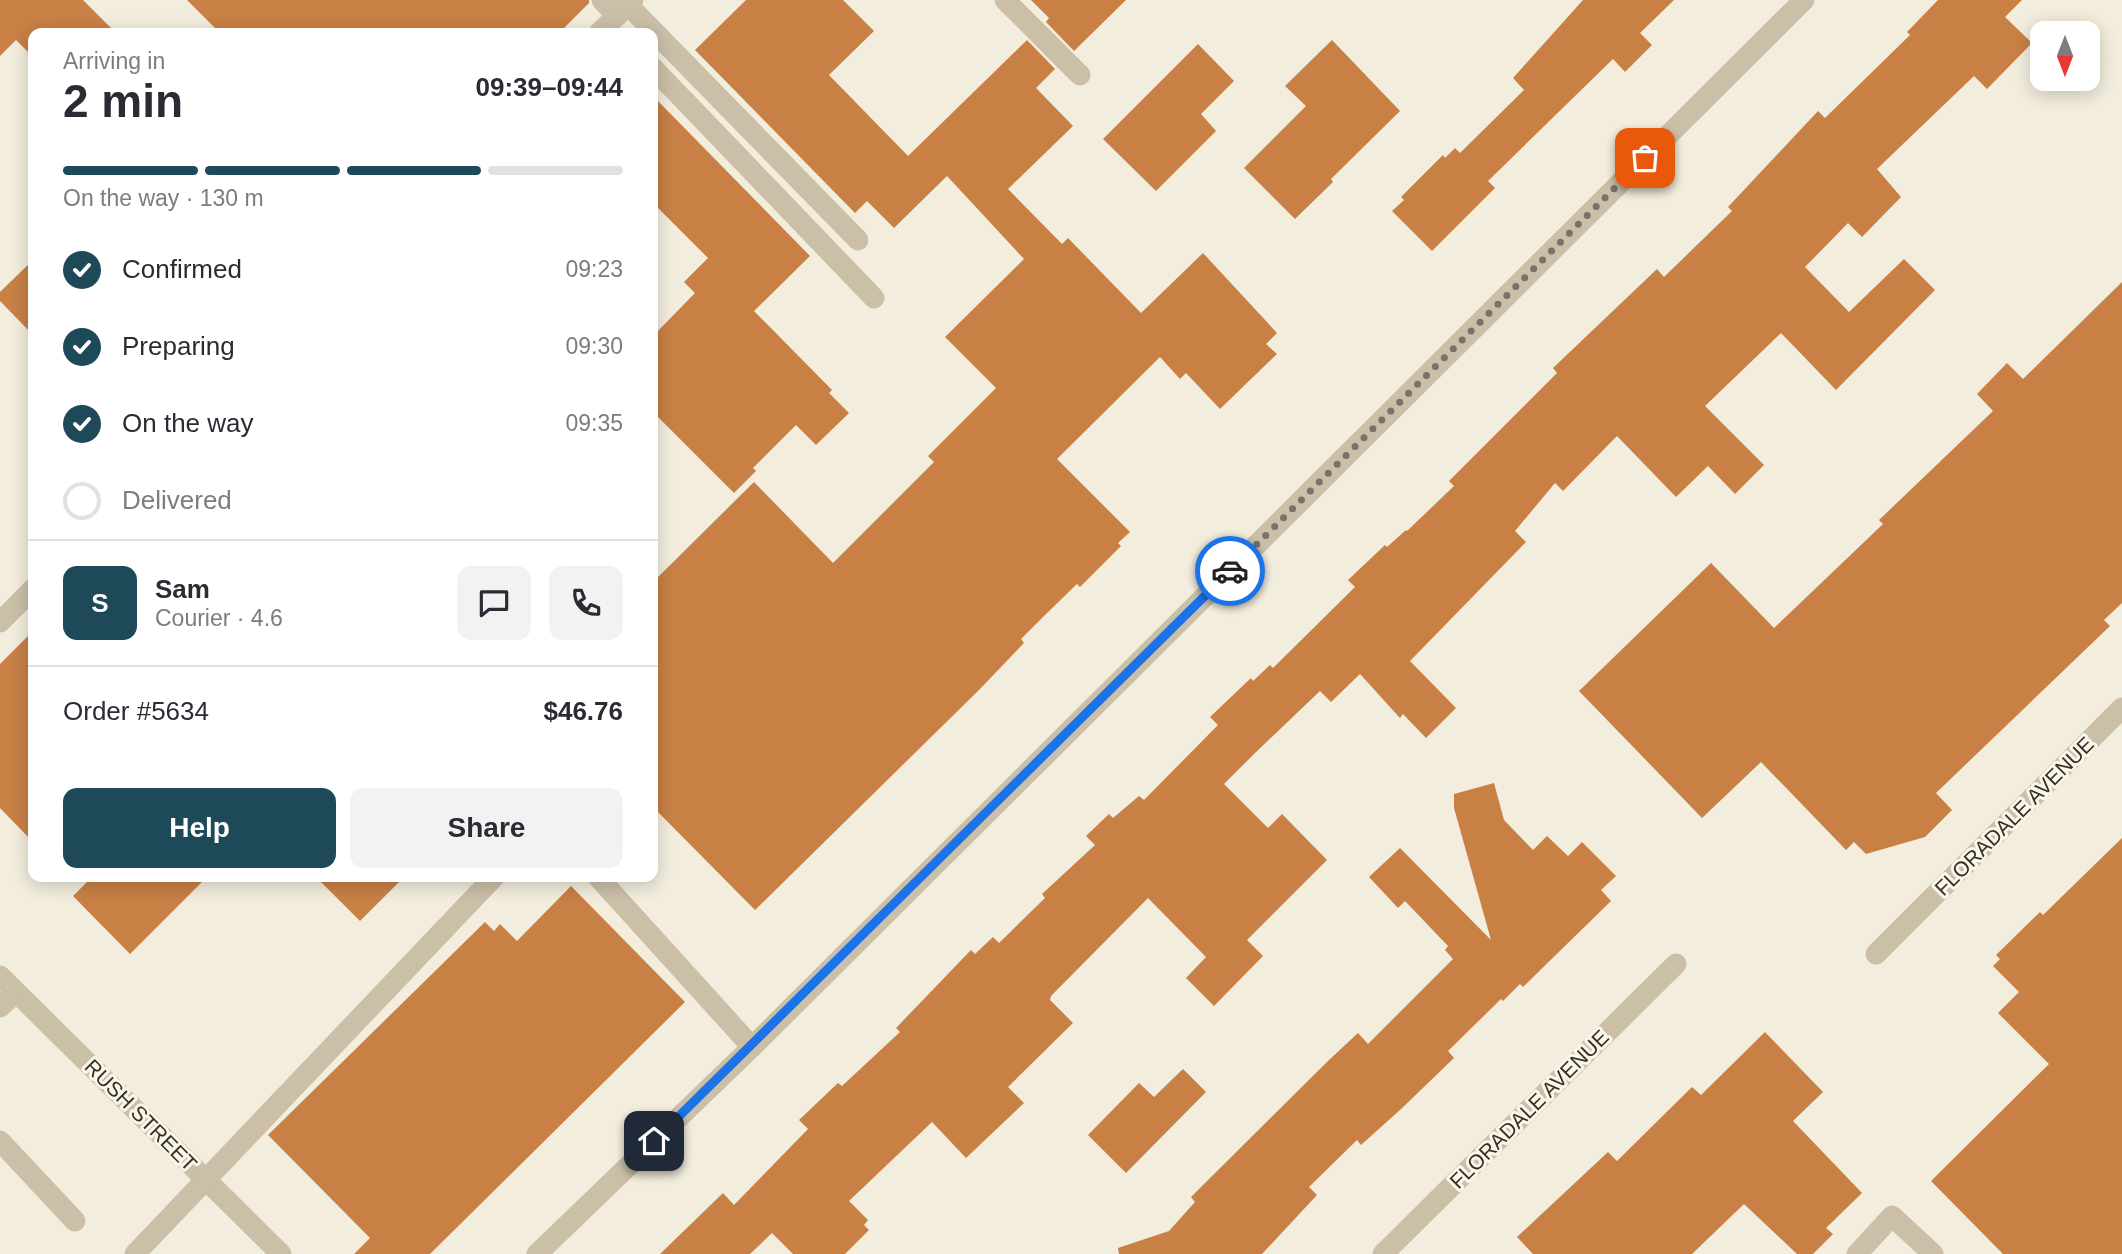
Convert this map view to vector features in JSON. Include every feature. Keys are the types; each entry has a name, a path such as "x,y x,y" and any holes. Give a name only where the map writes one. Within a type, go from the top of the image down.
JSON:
{"street":[{"path":"602,0 618,18"},
{"path":"1005,0 1080,75"},
{"path":"537,1254 752,1046 1804,0"},
{"path":"658,55 858,240"},
{"path":"658,73 873,298"},
{"path":"0,622 28,594"},
{"name":"FLORADALE AVENUE","path":"1876,954 2122,708"},
{"path":"135,1254 489,882"},
{"path":"603,882 752,1046"},
{"name":"FLORADALE AVENUE","path":"1383,1254 1676,964"},
{"name":"RUSH STREET","path":"0,976 281,1254"},
{"path":"0,1007 16,992"},
{"path":"0,1142 75,1221"},
{"path":"1857,1254 1892,1216 1933,1254"}],"building":[{"path":"0,0 83,0 111,28 28,28 28,52 16,40 0,56"},
{"path":"187,0 589,0 564,28 215,28"},
{"path":"746,0 843,0 874,31 829,75 908,156 1027,40 1055,69 1036,88 1073,126 1008,189 1062,244 1068,238 1141,313 1203,253 1277,333 1266,344 1277,354 1220,409 1186,373 1180,379 1160,357 1057,459 1130,532 1118,543 1121,546 1080,587 1077,584 1045,615 1021,639 1024,643 979,690 755,910 658,812 658,577 754,482 833,563 934,462 928,456 996,388 945,337 1024,259 947,176 894,228 867,201 855,213 695,50"},
{"path":"1031,0 1126,0 1074,51 1046,22 1049,18"},
{"path":"1583,0 1674,0 1640,33 1652,45 1625,72 1613,59 1488,181 1495,188 1432,251 1392,211 1404,200 1401,197 1443,155 1445,158 1455,148 1460,153 1524,90 1513,78"},
{"path":"1938,0 2022,0 2005,17 2030,41 2030,45 1987,89 1974,76 1877,169 1901,197 1862,237 1848,223 1805,267 1849,312 1904,259 1935,290 1836,390 1781,333 1705,406 1764,465 1735,494 1708,466 1676,497 1617,436 1563,491 1555,483 1515,531 1526,542 1410,661 1456,708 1426,738 1403,714 1400,718 1360,674 1331,702 1320,691 1256,752 1224,784 1268,828 1282,814 1327,860 1247,940 1263,956 1214,1006 1186,978 1206,957 1148,898 1051,996 1050,1000 1073,1023 1008,1087 1024,1103 966,1158 932,1122 849,1201 868,1220 864,1225 869,1230 845,1254 793,1254 772,1233 750,1254 660,1254 723,1193 734,1205 808,1129 799,1120 838,1083 842,1086 900,1032 896,1028 971,950 975,954 993,937 999,943 1045,898 1042,894 1095,845 1086,836 1109,814 1113,818 1139,796 1144,800 1218,725 1210,717 1251,678 1253,681 1270,665 1273,668 1355,587 1348,580 1385,545 1387,547 1407,531 1454,486 1449,481 1557,373 1553,368 1657,269 1664,277 1732,211 1728,207 1818,111 1825,118 1910,35 1907,32"},
{"path":"1332,40 1400,111 1295,219 1244,168 1306,106 1285,86"},
{"path":"1198,44 1234,81 1201,114 1216,131 1156,191 1103,139"},
{"path":"658,101 810,256 754,311 832,390 829,393 849,413 816,445 796,425 753,468 756,471 734,493 658,417 658,331 695,293 684,282 708,258 658,208"},
{"path":"28,265 28,330 0,301 0,292"},
{"path":"2122,282 2122,603 2104,620 2110,626 1936,793 1952,810 1925,837 1866,854 1854,842 1846,850 1761,762 1702,818 1579,691 1711,563 1774,628 1883,524 1879,520 1993,411 1977,394 2007,363 2023,379"},
{"path":"28,636 28,837 0,808 0,664"},
{"path":"1494,783 1504,820 1533,850 1547,836 1568,856 1582,842 1616,876 1601,890 1611,901 1523,987 1520,984 1503,1001 1501,999 1448,1051 1454,1058 1400,1110 1361,1145 1357,1140 1309,1187 1317,1195 1262,1254 1119,1254 1118,1248 1169,1231 1195,1202 1191,1197 1329,1060 1358,1033 1368,1044 1453,959 1445,950 1448,946 1405,901 1398,908 1369,877 1400,848 1491,940 1454,808 1454,794"},
{"path":"2122,838 2122,1254 2003,1254 1931,1181 2049,1064 1998,1013 2019,992 1993,966 2000,959 1996,955 2040,912 2043,915"},
{"path":"87,882 202,882 130,954 73,896"},
{"path":"321,882 399,882 360,921"},
{"path":"571,886 685,1002 430,1254 354,1254 370,1238 268,1135 485,922 494,931 500,924 517,941"},
{"path":"1765,1032 1823,1092 1793,1121 1862,1193 1826,1228 1833,1234 1813,1254 1797,1254 1744,1204 1692,1254 1533,1254 1517,1237 1608,1152 1617,1161 1692,1087 1701,1095"},
{"path":"1183,1069 1206,1092 1126,1173 1088,1135 1139,1083 1154,1097"}],"way so far":[{"path":"1230,571 1645,158"}],"route":[{"path":"654,1141 1230,571"}]}
